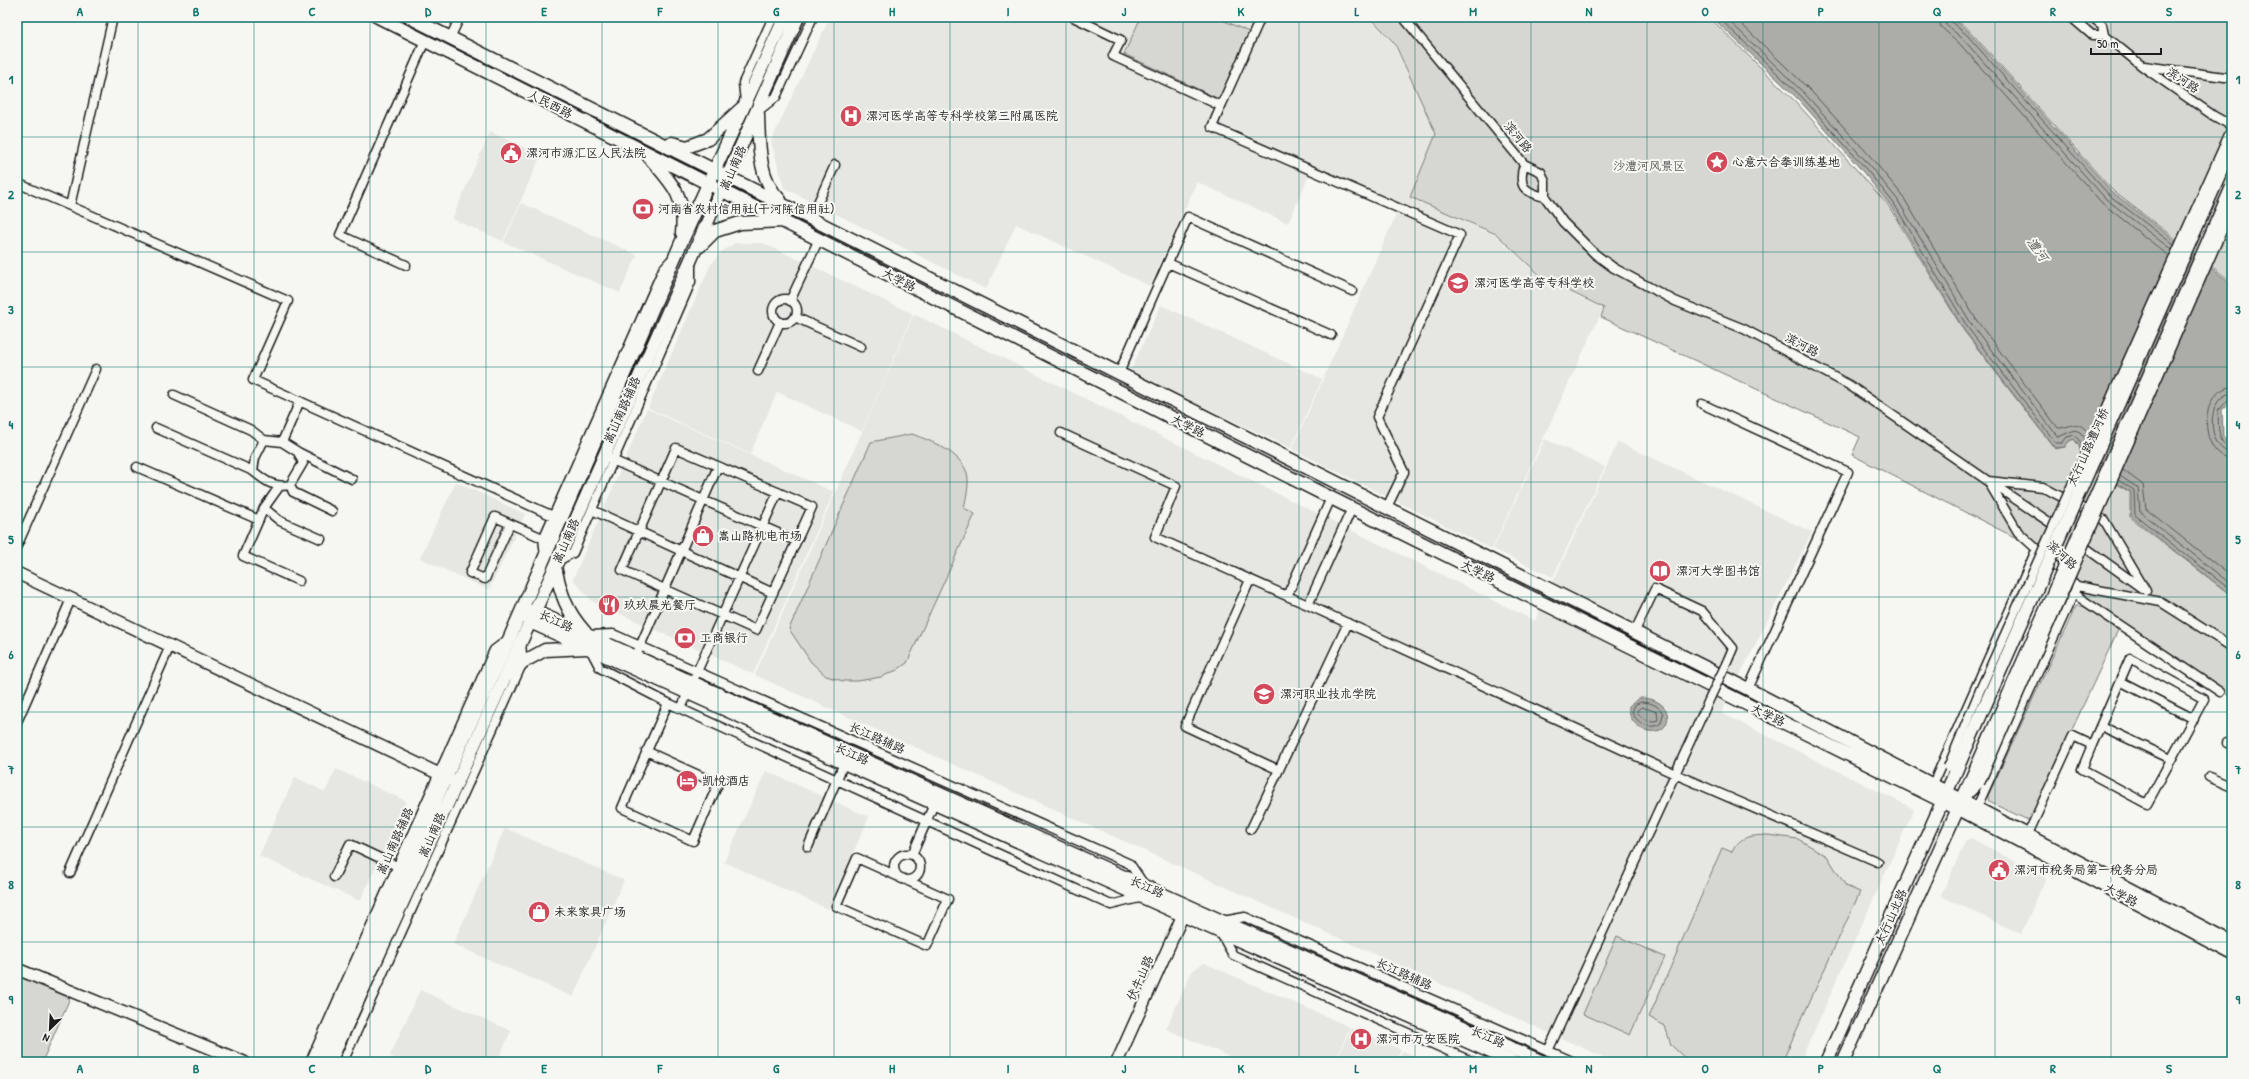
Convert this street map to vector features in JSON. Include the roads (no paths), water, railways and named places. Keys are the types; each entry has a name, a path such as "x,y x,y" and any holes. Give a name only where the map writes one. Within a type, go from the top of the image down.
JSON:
{"main road":[{"name":"人民西路","path":"378,17 723,191"},
{"name":"人民西路","path":"409,17 729,177"},
{"name":"嵩山南路","path":"447,778 468,755 503,680 516,638 521,611 545,556 547,540 785,17"},
{"name":"嵩山南路","path":"320,1062 447,778 516,638 532,616 556,564 609,458 693,255 723,191 798,17"},
{"path":"654,139 687,147 708,139 745,105"},
{"path":"758,111 760,154 771,191 790,208"},
{"name":"太行山路澧河桥","path":"1952,769 2058,528 2232,147"},
{"path":"644,152 676,188 684,214 679,248"},
{"name":"大学路","path":"729,177 1748,689 1933,784 1945,796"},
{"path":"2079,543 2232,187"},
{"name":"大学路","path":"723,191 1331,498 1945,796 1960,805"},
{"path":"693,255 715,231 740,223 783,221"},
{"path":"930,295 937,282"},
{"name":"太行山北路","path":"1843,1062 1960,805 1976,781 2079,543"},
{"path":"556,564 561,596 574,620 587,635"},
{"name":"长江路","path":"521,611 590,648 692,682 1144,892"},
{"name":"长江路","path":"532,616 638,651 692,682 844,763 934,804 1185,910 1513,1062"},
{"path":"503,680 523,662 545,650 590,648"},
{"name":"太行山北路","path":"1826,1062 1945,796 1952,769"},
{"name":"嵩山南路","path":"330,1062 406,870"},
{"name":"长江路","path":"1221,927 1543,1062"}],"street":[{"path":"70,206 113,17"},
{"path":"450,38 460,17"},
{"path":"745,105 743,83 773,17"},
{"path":"758,111 776,97 813,17"},
{"path":"1074,17 1120,40 1113,56 1221,106"},
{"path":"1261,17 1212,127 1460,235 1377,417 1404,472 1387,507"},
{"name":"滨河路","path":"1403,17 1524,164 1541,172 1545,182 1545,197 1572,232 1595,254 1614,268 1675,301 1744,329 1849,385 1988,481 2018,532 2039,550 2075,590 2162,602 2232,647"},
{"path":"2071,17 2092,35 2104,34"},
{"name":"滨河路","path":"2092,17 2102,25 2104,34 2142,66 2232,127"},
{"path":"406,265 340,235 425,41"},
{"path":"2142,66 2232,78"},
{"name":"太行山路澧河桥","path":"1952,769 1980,690 2039,550 2058,528 2232,127"},
{"path":"1524,164 1520,178 1524,188 1533,194 1545,197"},
{"path":"811,218 836,165"},
{"path":"17,183 288,300 253,380 553,516"},
{"path":"2162,602 2079,543 2232,208"},
{"path":"1119,373 1188,217 1352,291"},
{"path":"790,301 819,239"},
{"name":"嵩山南路辅路","path":"547,540 553,516 662,269 679,248"},
{"path":"1168,263 1331,335"},
{"path":"781,300 790,301 796,308 795,317 788,323 780,322 774,317 775,305 781,300"},
{"path":"795,317 860,347"},
{"path":"758,371 780,322"},
{"path":"17,546 96,369"},
{"path":"174,395 252,430 264,440 282,442 298,452 352,479"},
{"path":"282,442 300,401"},
{"path":"1702,404 1848,472 1748,689"},
{"path":"156,428 253,471 264,481 279,487 290,485 303,463 298,452"},
{"path":"1061,433 1176,486 1155,537 1348,623 1676,774 1878,862"},
{"path":"253,471 255,458 264,440"},
{"path":"676,448 718,466 812,507 756,630 622,570 676,448"},
{"path":"609,458 796,541"},
{"name":"嵩山南路辅路","path":"556,564 573,553 592,510 609,458"},
{"path":"638,651 718,466"},
{"path":"137,467 259,520"},
{"path":"1988,481 2058,528"},
{"path":"1988,481 2043,487 2104,520 2146,591"},
{"path":"290,485 293,492 332,511"},
{"path":"279,487 264,508 243,556 299,582"},
{"path":"681,709 778,492"},
{"path":"1287,596 1331,498"},
{"path":"264,508 280,521 321,539"},
{"path":"1308,605 1352,508"},
{"path":"592,510 773,593"},
{"path":"510,524 485,579 470,573 495,517 547,540"},
{"path":"1933,784 2039,550"},
{"path":"17,573 447,778"},
{"path":"1250,580 1185,726 1279,770"},
{"path":"1548,1050 1733,648 1702,610 1655,589 1634,633"},
{"path":"1977,808 2075,590 2220,692"},
{"path":"17,722 72,599"},
{"path":"1251,829 1348,623"},
{"path":"343,1062 523,662 516,638"},
{"path":"70,873 170,646"},
{"path":"590,648 600,668 668,703 1111,905 1144,892"},
{"path":"2130,658 2204,699 2194,719 2147,804 2082,769 2130,658"},
{"path":"2120,681 2194,719"},
{"path":"646,751 718,784 693,841 622,808 646,751 668,703"},
{"path":"2101,726 2171,759"},
{"path":"2028,834 2073,736 2092,745"},
{"path":"468,755 484,749"},
{"path":"808,847 844,763"},
{"path":"2208,777 2232,787"},
{"name":"嵩山南路辅路","path":"310,1062 406,870 447,778"},
{"path":"912,855 934,804"},
{"name":"大学路","path":"1960,805 1977,808 2232,942"},
{"name":"大学路","path":"1960,805 2232,954"},
{"path":"334,877 350,844 406,870"},
{"path":"903,879 895,870 896,862 904,854 912,855 918,860 920,869 916,876 903,879 857,858 836,906 926,946 948,899 903,879"},
{"name":"伏牛山路","path":"1117,1062 1185,910"},
{"name":"长江路辅路","path":"1221,927 1245,917 1574,1062"},
{"path":"1221,927 1233,955 1474,1062"},
{"path":"17,969 244,1062"}],"water":[{"name":"澧河","path":"1712,17 1951,17 1968,31 2112,192 2232,284 2232,401 2222,410 2223,436 2232,445 2232,596 2131,516 2131,492 2085,465 2079,445 2074,439 2069,441 2065,447 2055,448 1964,330 1890,205 1858,166 1799,100"},
{"path":"1640,698 1655,701 1663,706 1667,712 1668,719 1663,728 1660,730 1648,731 1638,726 1634,722 1629,712 1629,706"}],"place":[{"name":"漯河医学高等专科学校第三附属医院","path":"851,116"},
{"name":"漯河市源汇区人民法院","path":"511,153"},
{"name":"心意六合拳训练基地","path":"1717,162"},
{"name":"河南省农村信用社(干河陈信用社)","path":"643,209"},
{"name":"漯河医学高等专科学校","path":"1458,283"},
{"name":"嵩山路机电市场","path":"703,536"},
{"name":"漯河大学图书馆","path":"1660,571"},
{"name":"玖玖晨光餐厅","path":"609,605"},
{"name":"工商银行","path":"685,638"},
{"name":"漯河职业技术学院","path":"1264,694"},
{"name":"凯悦酒店","path":"687,781"},
{"name":"漯河市税务局第一税务分局","path":"1999,870"},
{"name":"未来家具广场","path":"539,912"},
{"name":"漯河市万安医院","path":"1361,1039"}],"park label":[{"name":"沙澧河风景区","path":"1649,166"}]}
